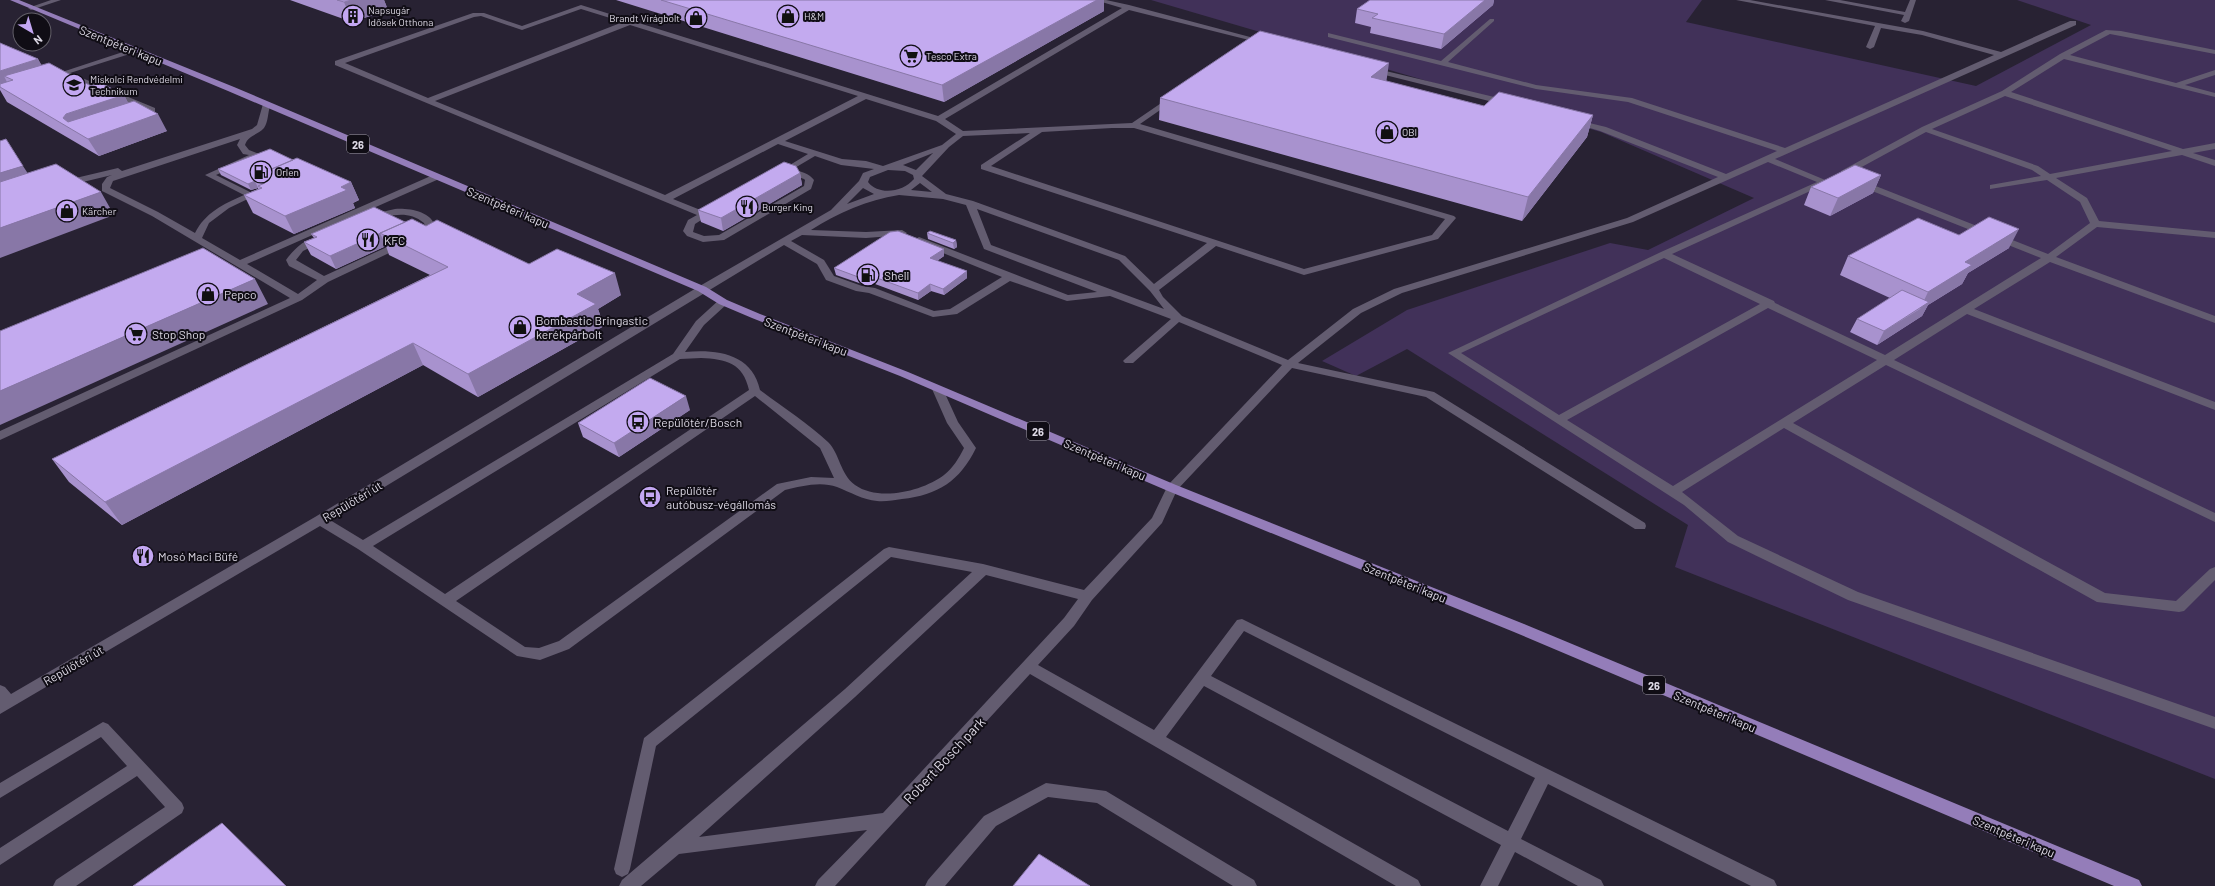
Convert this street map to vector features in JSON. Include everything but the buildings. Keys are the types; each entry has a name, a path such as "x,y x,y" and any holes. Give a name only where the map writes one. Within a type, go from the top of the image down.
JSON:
{"main road":[{"name":"Szentpéteri kapu","path":"13,0 702,289 723,302 938,388 1172,488 1519,628 2133,886"}],"street":[{"path":"31,8 58,0"},
{"path":"1098,0 1275,44"},
{"path":"1739,0 1945,38 2002,55"},
{"path":"1828,0 1908,14"},
{"path":"1902,30 1913,0"},
{"path":"704,215 338,63 478,14 522,28 581,7 938,119 961,134"},
{"path":"938,119 1129,7"},
{"path":"1443,63 1492,20"},
{"path":"428,101 630,22"},
{"name":"Robert Bosch park","path":"824,886 1030,667 1069,622 1087,596 1157,520 1172,488 1289,364 1356,311 1398,291 1630,220 1728,178 1785,151 2073,24"},
{"path":"1870,47 1879,25"},
{"path":"2215,52 2121,33 2109,32 2063,56 2005,93 1925,129 1840,175 1664,254 1453,353 1673,492 1688,502 1733,539 1853,596 2215,723"},
{"path":"1331,35 1536,87 1629,100 1785,151"},
{"path":"50,78 135,50"},
{"path":"2063,56 2215,95"},
{"path":"1360,66 1514,105"},
{"path":"2177,85 2215,72"},
{"path":"64,73 152,110 130,117"},
{"path":"2005,93 2215,163"},
{"path":"1134,125 1178,94"},
{"path":"665,199 865,96"},
{"path":"266,106 261,126 249,134 242,141 241,145 246,152 268,159"},
{"path":"1567,119 1603,129 1728,178"},
{"path":"898,192 911,187 917,182 917,175 946,145 961,134 1134,125 1451,218 1435,237 1304,272 984,167 1040,130"},
{"path":"1925,129 2035,168 2051,176 2084,200 2095,224"},
{"path":"58,186 152,163 249,134"},
{"path":"778,141 841,162 866,164 882,168"},
{"path":"893,167 946,145"},
{"path":"1993,187 2215,146"},
{"path":"773,177 815,153"},
{"path":"197,239 205,222 226,206 254,194 209,175 258,155"},
{"path":"1768,159 1824,182"},
{"path":"841,162 863,180 866,187 872,191 943,196 970,203 1122,258 1154,288 1159,298 1178,318"},
{"path":"152,163 110,179 106,184 106,189 155,214 298,298"},
{"path":"834,212 869,173 882,168 907,168 943,196"},
{"path":"722,205 691,222 688,230 690,234 703,239 711,240 730,235 808,187 810,180 807,177 786,170"},
{"path":"1840,175 2049,258 2215,320"},
{"path":"239,264 436,177"},
{"path":"834,212 887,193"},
{"path":"970,203 987,247 1178,318 1289,364 1430,394 1640,526"},
{"path":"0,436 298,298 324,280 424,232 430,227 427,220 407,211 399,210 379,215 357,224"},
{"name":"Repülőtéri út","path":"3,701 320,520 702,289 786,242 834,212"},
{"path":"1673,492 2049,258 2095,224 2215,235"},
{"path":"801,232 866,235 900,233 1067,298 1112,293"},
{"path":"324,280 293,264 291,260 300,249 329,236"},
{"path":"786,242 821,262 830,278 860,289 871,290 933,314 953,312 997,282 1010,277"},
{"path":"1154,288 1214,243"},
{"path":"1664,254 1770,303 2215,518"},
{"path":"363,546 677,356 700,323 723,302"},
{"path":"1558,420 1770,303"},
{"path":"1965,309 2215,406"},
{"path":"1129,361 1178,318"},
{"path":"677,356 707,354 739,362 747,368 754,380 755,391 824,445 832,455 833,467 838,476 855,491"},
{"path":"320,520 363,546 522,652 540,654 564,645 781,487 802,482 831,482 877,497 907,495 934,488 953,476 965,461 970,448 953,423 938,388"},
{"path":"445,601 755,391"},
{"path":"1784,423 2102,598 2179,607 2215,572"},
{"path":"629,880 649,743 889,552 983,569 1087,596"},
{"path":"629,880 675,847 850,693 983,569"},
{"path":"1155,740 1242,624 1544,776 1768,886"},
{"path":"1030,667 1412,886"},
{"path":"1202,678 1595,886"},
{"path":"0,790 103,728 176,808 62,886"},
{"path":"0,857 138,767"},
{"path":"1489,886 1544,776"},
{"path":"934,886 990,821 1046,790 1100,796 1248,886"},
{"path":"675,847 887,820"}],"shaded area":[{"path":"1151,0 1702,0 1686,22 1976,86 2091,25 2017,0 2215,0 2215,779 1675,567 1688,525 1407,349 1356,376 1322,361 1407,310 1610,243 1648,250 1754,198 1601,132"}],"place":[{"name":"Napsugár Idősek Otthona","path":"353,16"},
{"name":"H&M","path":"788,16"},
{"name":"Brandt Virágbolt","path":"696,18"},
{"name":"Tesco Extra","path":"911,56"},
{"name":"Miskolci Rendvédelmi Technikum","path":"74,85"},
{"name":"OBI","path":"1387,132"},
{"name":"Orlen","path":"261,172"},
{"name":"Burger King","path":"747,207"},
{"name":"Kärcher","path":"67,211"},
{"name":"KFC","path":"368,240"},
{"name":"Shell","path":"868,275"},
{"name":"Pepco","path":"208,294"},
{"name":"Bombastic Bringastic kerékpárbolt","path":"520,327"},
{"name":"Stop Shop","path":"136,334"},
{"name":"Repülőtér/Bosch","path":"638,422"},
{"name":"Repülőtér autóbusz-végállomás","path":"650,497"},
{"name":"Mosó Maci Büfé","path":"143,556"}]}
